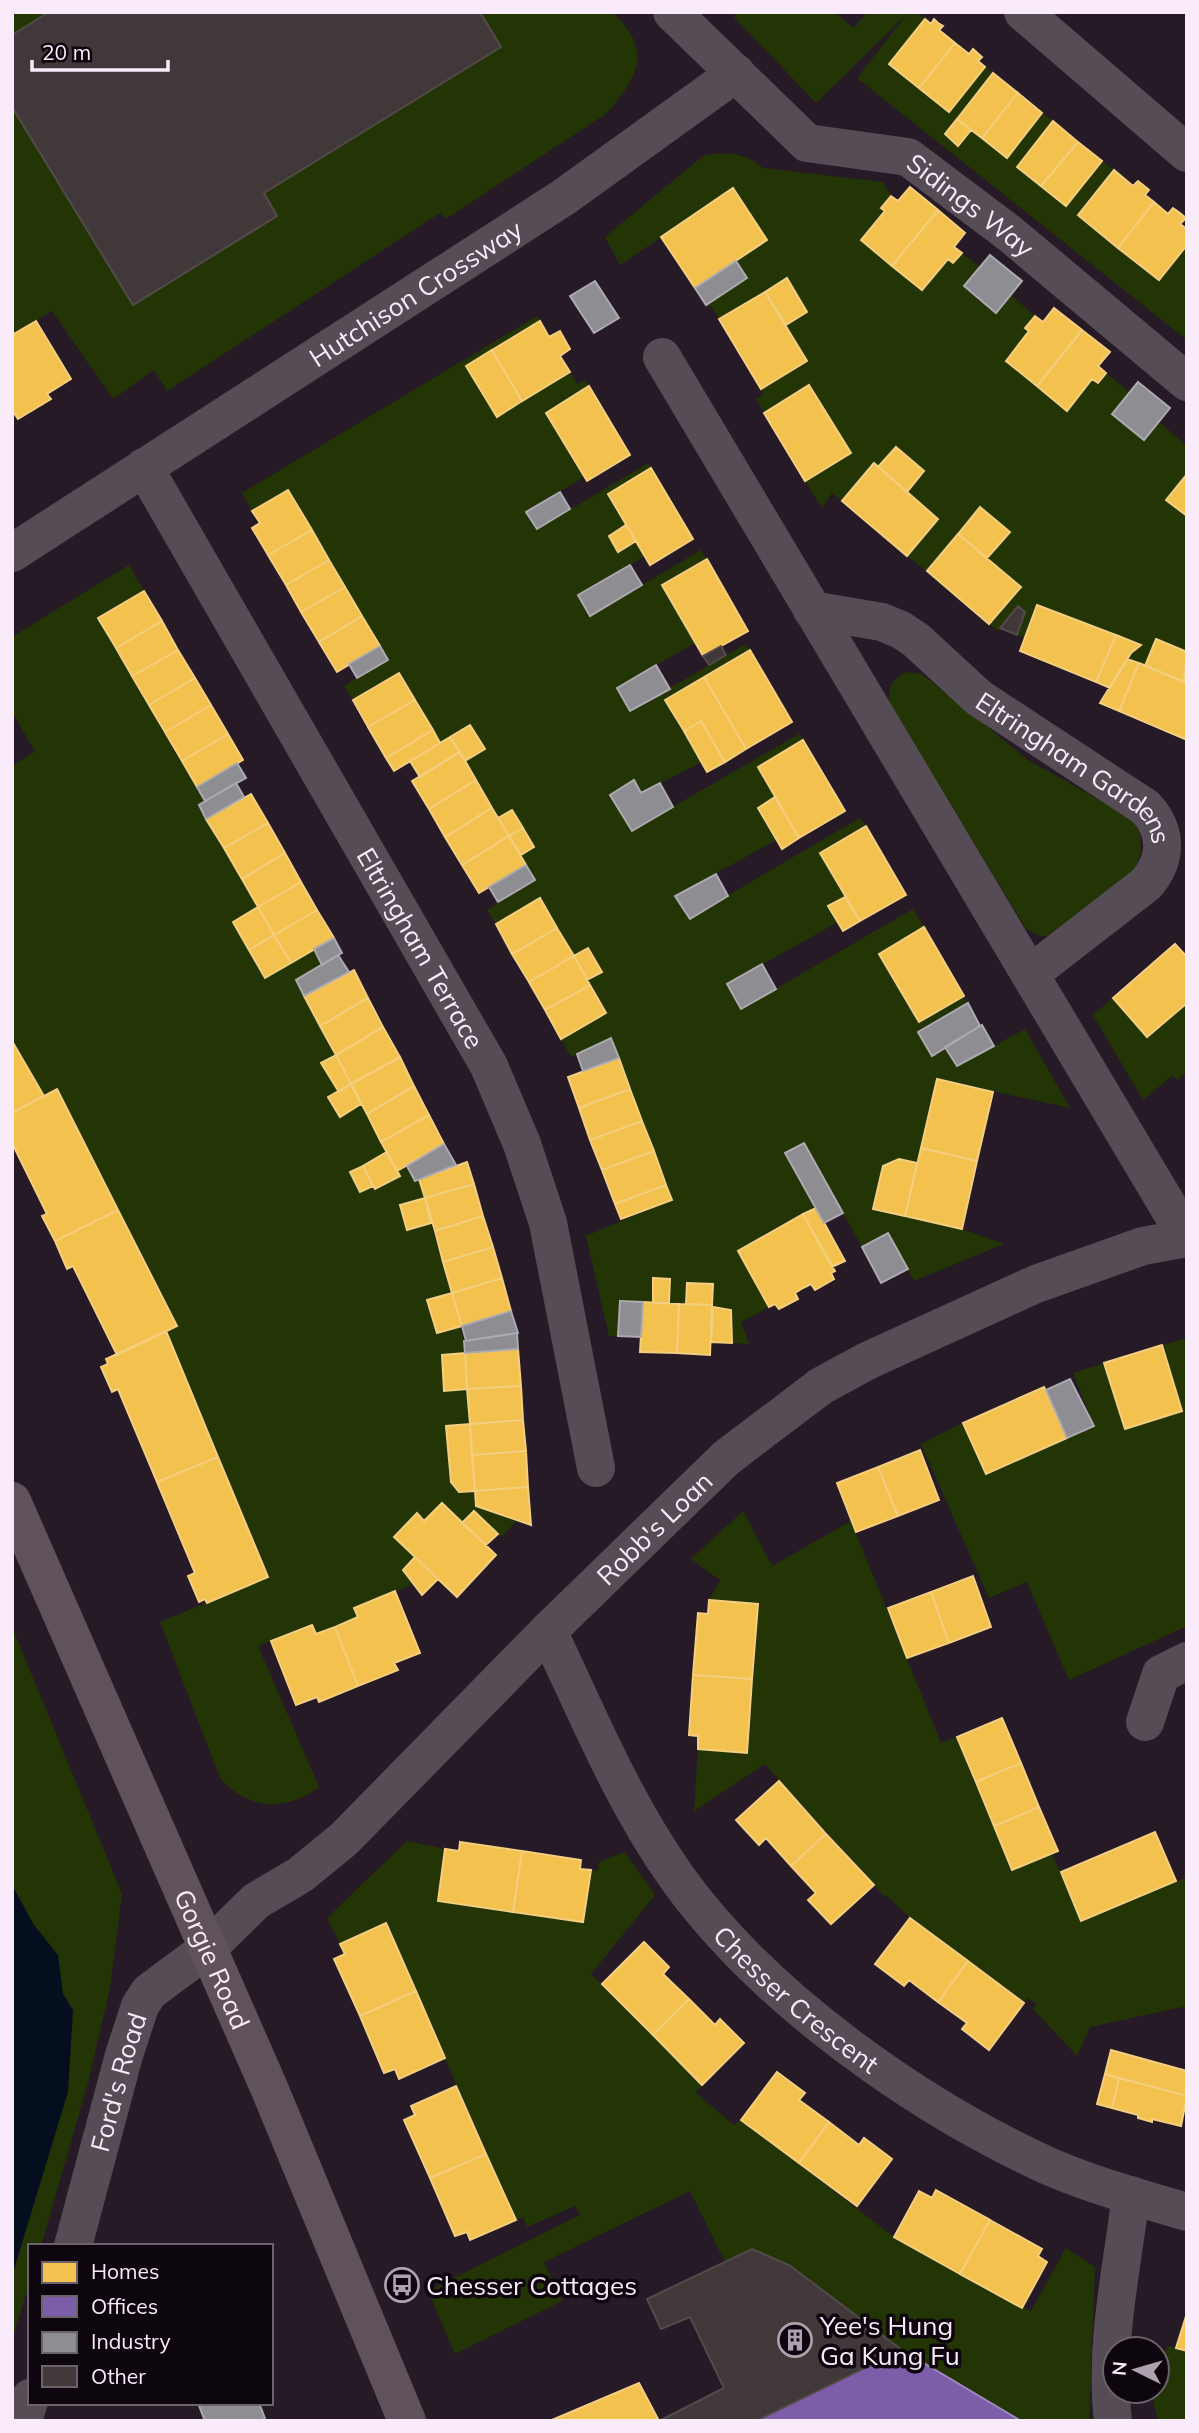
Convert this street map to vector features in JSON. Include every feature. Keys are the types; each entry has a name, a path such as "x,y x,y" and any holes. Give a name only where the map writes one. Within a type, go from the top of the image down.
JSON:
{"main road":[{"name":"Gorgie Road","path":"12,1501 270,2090 407,2421"}],"street":[{"path":"672,12 736,73"},
{"path":"1023,12 1187,153"},
{"name":"Sidings Way","path":"736,73 807,143 908,157 1009,233 1187,382"},
{"name":"Hutchison Crossway","path":"12,553 564,197 736,73"},
{"path":"662,357 1187,1238"},
{"name":"Eltringham Terrace","path":"144,467 489,1066 522,1144 548,1223 596,1468"},
{"name":"Eltringham Gardens","path":"812,610 882,622 901,630 916,640 979,698 1145,807 1157,822 1163,849 1151,879 1030,974"},
{"name":"Robb's Loan","path":"206,1949 256,1901 300,1875 344,1839 548,1631 726,1458 821,1386 867,1361 1036,1284 1143,1246 1187,1238"},
{"name":"Chesser Crescent","path":"548,1631 619,1782 646,1829 678,1879 719,1930 765,1976 872,2062 941,2110 1049,2166 1187,2212"},
{"path":"1144,1722 1161,1674 1187,1661"},
{"name":"Ford's Road","path":"74,2244 140,2007 149,1992 206,1949"},
{"path":"1114,2421 1111,2379 1130,2195"}],"green space":[{"path":"12,12 612,12 633,38 637,62 627,87 607,113 446,219 440,213 167,391 154,370 113,399 52,311 12,335"},
{"path":"738,12 835,12 853,28 868,12 917,12 925,19 890,65 949,112 985,67 993,73 945,134 958,145 971,130 1007,158 1042,113 1053,121 1018,167 1066,206 1102,161 1114,170 1078,215 1158,280 1187,245 1187,340 857,78 907,14 816,103 734,17"},
{"path":"740,155 763,168 883,182 891,196 881,208 885,211 861,241 922,290 948,259 953,263 962,253 980,267 964,287 996,312 1011,295 1035,316 1025,328 1029,331 1006,361 1067,410 1092,379 1098,383 1106,373 1129,392 1112,414 1159,422 1187,446 1187,474 1166,500 1187,516 1187,652 1156,639 1145,666 1127,659 1140,645 1038,605 1025,638 1017,635 1025,612 1018,606 998,631 989,624 1021,587 987,558 1009,532 980,508 927,571 907,556 938,519 907,492 896,447 878,467 874,463 842,501 832,493 822,508 805,481 850,453 810,386 764,413 756,399 764,394 761,389 807,361 786,325 807,311 787,278 719,319 712,307 706,305 747,278 736,261 733,189 620,265 605,237 703,156"},
{"path":"537,316 540,321 466,366 497,417 570,372 577,384 585,380 589,386 546,413 584,477 527,512 538,529 648,463 651,468 608,494 626,525 609,536 618,552 636,541 645,556 578,595 590,616 701,550 707,559 662,585 695,643 617,687 630,711 746,644 750,650 666,700 702,762 641,793 634,780 610,795 631,831 799,734 803,740 758,767 775,797 758,808 776,840 675,896 689,918 860,818 866,826 820,853 845,897 829,907 838,922 728,984 741,1009 913,909 924,927 879,955 919,1022 964,996 968,1003 918,1032 932,1055 945,1047 957,1066 1025,1029 1070,1108 937,1079 917,1163 899,1159 874,1208 962,1229 1004,1244 914,1281 888,1233 862,1247 804,1143 786,1153 816,1208 738,1251 769,1307 741,1322 749,1344 732,1343 732,1315 728,1308 713,1307 713,1284 687,1283 686,1304 669,1303 670,1280 654,1278 653,1303 620,1301 618,1336 609,1336 586,1236 672,1200 611,1038 571,1057 561,1039 606,1013 587,980 602,971 588,948 574,956 540,898 496,924 487,910 535,880 521,855 533,847 498,818 465,761 485,749 470,725 440,743 399,673 353,700 344,686 388,659 288,490 252,511 242,493"},
{"path":"129,565 144,591 99,619 205,801 199,806 258,907 314,949 322,965 296,981 336,1055 322,1063 339,1092 328,1098 340,1116 361,1104 387,1152 350,1173 360,1192 373,1186 375,1189 399,1176 397,1171 407,1166 414,1180 419,1179 425,1198 400,1206 407,1230 431,1223 452,1293 427,1300 452,1317 462,1332 465,1353 442,1356 444,1391 467,1389 470,1424 447,1426 451,1482 459,1492 475,1491 476,1506 516,1521 502,1537 474,1511 462,1523 424,1521 417,1513 394,1537 415,1557 403,1570 412,1585 354,1608 358,1617 316,1634 311,1625 258,1646 319,1787 294,1801 281,1804 255,1802 231,1789 220,1778 160,1622 268,1577 166,1331 176,1326 57,1089 44,1096 12,1041 12,766 35,751 12,712 12,637"},
{"path":"907,672 922,674 1028,760 1119,811 1133,822 1140,833 1141,852 1135,869 1048,936 1040,936 1026,929 891,706 891,685"},
{"path":"1113,998 1147,1037 1187,1003 1187,1072 1177,1080 1173,1075 1143,1100 1093,1015"},
{"path":"1187,1338 1187,1626 1069,1680 1027,1582 989,1598 921,1444 963,1423 986,1474 1094,1426 1073,1373 1104,1363 1125,1429 1182,1411 1162,1345"},
{"path":"743,1511 772,1566 851,1521 941,1743 957,1737 1012,1870 1052,1854 1082,1921 1187,1877 1187,2006 1090,2027 1077,2056 1033,2009 1037,2004 1028,1998 1024,2003 884,1896 765,1764 694,1811 698,1749 747,1752 758,1605 709,1600 720,1580 691,1559"},
{"path":"12,1627 122,1894 110,1988 88,2083 42,2244 28,2244 28,2288 12,2340"},
{"path":"407,1841 445,1849 439,1901 583,1922 591,1870 598,1871 599,1862 625,1852 655,1895 591,1974 702,2085 696,2093 734,2125 741,2120 894,2237 1031,2311 1066,2248 1095,2267 1089,2421 1021,2421 902,2350 789,2265 752,2249 726,2264 690,2191 544,2262 562,2301 455,2354 428,2291 580,2215 575,2206 527,2227 523,2217 516,2220 386,1924 340,1944 327,1918"},
{"path":"1171,2347 1187,2351 1187,2421 1158,2421 1154,2405 1171,2405"}],"water":[{"path":"12,1885 34,1925 58,1955 63,1994 73,2010 68,2092 12,2276"}],"building: Homes":[{"path":"925,19 931,24 934,19 943,26 939,30 955,43 919,88 889,64"},
{"path":"955,43 969,54 973,49 982,57 978,61 985,67 949,112 919,88"},
{"path":"993,73 1018,93 982,138 957,119"},
{"path":"1018,93 1042,113 1007,158 982,138"},
{"path":"957,119 971,130 958,146 945,134"},
{"path":"1053,121 1078,142 1041,186 1017,167"},
{"path":"1078,142 1102,161 1066,206 1041,186"},
{"path":"1114,170 1133,186 1138,181 1149,190 1145,195 1154,202 1118,248 1078,215"},
{"path":"910,187 938,210 892,266 861,240 885,211 881,208 891,196 898,201"},
{"path":"733,188 767,240 695,288 661,237"},
{"path":"1154,202 1168,214 1173,208 1180,213 1186,218 1180,224 1187,229 1187,245 1159,280 1118,248"},
{"path":"938,210 965,233 954,247 962,253 953,263 948,259 922,290 892,266"},
{"path":"787,278 807,312 786,325 765,292"},
{"path":"765,292 807,361 761,389 719,319"},
{"path":"1054,308 1082,330 1037,386 1006,361 1029,331 1025,328 1035,316 1043,322"},
{"path":"36,321 71,379 47,394 51,399 18,419 12,410 12,335"},
{"path":"540,321 549,337 560,331 570,349 560,356 570,372 522,401 492,350"},
{"path":"1082,330 1110,352 1098,366 1106,373 1098,383 1092,379 1067,411 1037,386"},
{"path":"492,350 522,401 497,417 466,366"},
{"path":"809,385 851,453 805,481 764,413"},
{"path":"589,386 630,455 587,481 546,413"},
{"path":"896,447 924,471 907,492 878,467"},
{"path":"874,463 938,519 907,556 842,501"},
{"path":"651,468 693,539 650,565 608,494"},
{"path":"1187,474 1187,516 1166,500"},
{"path":"288,490 312,530 268,555 252,528 260,523 252,511"},
{"path":"980,507 1010,532 987,558 958,534"},
{"path":"626,525 636,541 618,552 609,536"},
{"path":"312,530 329,560 286,585 268,555"},
{"path":"958,534 1021,587 989,624 927,571"},
{"path":"707,559 748,631 703,656 662,585"},
{"path":"329,560 345,587 301,612 286,585"},
{"path":"345,587 362,616 319,642 301,612"},
{"path":"144,591 162,621 116,648 98,618"},
{"path":"1037,605 1116,635 1096,682 1020,651"},
{"path":"362,616 380,646 337,672 319,642"},
{"path":"162,621 178,650 132,676 116,648"},
{"path":"1116,635 1141,645 1131,653 1110,688 1096,682"},
{"path":"1156,639 1187,652 1184,682 1145,666"},
{"path":"178,650 195,678 149,705 132,676"},
{"path":"750,650 792,722 746,749 704,677"},
{"path":"1127,659 1139,663 1119,711 1100,703"},
{"path":"1139,663 1187,683 1187,740 1119,711"},
{"path":"399,673 415,700 368,727 353,700"},
{"path":"704,677 746,749 725,762 701,721 684,731 665,700"},
{"path":"195,678 211,705 165,732 149,705"},
{"path":"415,700 433,730 386,758 368,727"},
{"path":"211,705 228,734 182,761 165,732"},
{"path":"701,721 725,762 707,772 684,731"},
{"path":"470,725 485,749 465,761 450,737"},
{"path":"433,730 440,743 394,771 386,758"},
{"path":"228,734 243,760 197,787 182,761"},
{"path":"450,737 460,752 420,777 410,761"},
{"path":"803,740 845,811 799,838 758,767"},
{"path":"460,752 476,780 429,809 412,781"},
{"path":"476,780 492,808 445,837 429,809"},
{"path":"251,794 268,823 224,848 206,819"},
{"path":"775,797 799,838 782,849 758,808"},
{"path":"492,808 509,836 462,865 445,837"},
{"path":"512,810 523,828 509,836 498,818"},
{"path":"268,823 285,853 242,879 224,848"},
{"path":"866,826 906,895 860,921 820,853"},
{"path":"523,828 534,847 521,855 509,836"},
{"path":"509,836 526,865 479,893 462,865"},
{"path":"285,853 301,882 258,907 242,879"},
{"path":"301,882 317,910 274,935 258,907"},
{"path":"845,897 860,921 843,931 828,906"},
{"path":"540,898 557,928 512,954 496,924"},
{"path":"258,907 274,935 249,950 233,922"},
{"path":"317,910 334,938 291,963 274,935"},
{"path":"924,927 964,996 919,1022 879,954"},
{"path":"557,928 574,956 529,982 512,954"},
{"path":"274,935 291,963 265,978 249,950"},
{"path":"1175,944 1187,957 1187,1003 1147,1037 1113,998"},
{"path":"588,948 602,972 587,980 574,956"},
{"path":"574,956 590,985 545,1010 529,982"},
{"path":"354,970 368,998 320,1026 304,996"},
{"path":"590,985 606,1013 561,1039 545,1010"},
{"path":"368,998 383,1027 336,1055 320,1026"},
{"path":"383,1027 400,1057 351,1084 336,1055"},
{"path":"12,1041 44,1096 12,1113"},
{"path":"336,1055 351,1084 339,1092 321,1063"},
{"path":"400,1057 414,1086 367,1114 351,1084"},
{"path":"619,1058 630,1089 579,1108 568,1077"},
{"path":"937,1079 993,1092 977,1161 921,1148"},
{"path":"351,1084 361,1104 340,1117 328,1097"},
{"path":"414,1086 429,1115 381,1142 367,1114"},
{"path":"57,1089 118,1210 55,1241 42,1216 47,1214 12,1143 12,1113"},
{"path":"630,1089 642,1121 590,1140 579,1108"},
{"path":"429,1115 444,1144 397,1171 381,1142"},
{"path":"642,1121 654,1151 602,1170 590,1140"},
{"path":"921,1148 977,1161 962,1229 905,1216"},
{"path":"654,1151 666,1185 615,1204 602,1170"},
{"path":"387,1152 400,1176 375,1189 363,1166"},
{"path":"899,1159 917,1163 905,1216 873,1209 883,1166"},
{"path":"467,1162 474,1184 425,1198 419,1179"},
{"path":"363,1166 373,1186 360,1192 350,1172"},
{"path":"474,1184 483,1216 435,1231 425,1198"},
{"path":"666,1185 672,1200 621,1219 615,1204"},
{"path":"425,1198 431,1223 407,1230 400,1205"},
{"path":"816,1208 845,1261 832,1267 803,1214"},
{"path":"118,1210 177,1326 117,1355 73,1266 67,1269 55,1241"},
{"path":"803,1214 835,1271 831,1273 834,1279 815,1290 811,1284 803,1288 795,1293 798,1299 779,1309 775,1304 769,1307 738,1251"},
{"path":"483,1216 493,1247 443,1262 435,1231"},
{"path":"493,1247 502,1278 452,1293 443,1262"},
{"path":"502,1278 511,1311 462,1326 452,1293"},
{"path":"653,1278 670,1279 669,1303 653,1303"},
{"path":"687,1283 713,1284 712,1305 686,1304"},
{"path":"452,1293 462,1326 437,1333 427,1300"},
{"path":"643,1302 679,1304 677,1353 640,1352"},
{"path":"679,1304 712,1305 710,1355 677,1353"},
{"path":"713,1307 731,1310 732,1343 711,1342"},
{"path":"166,1331 218,1457 157,1482 118,1389 112,1392 101,1367 108,1364 106,1359"},
{"path":"1162,1345 1182,1411 1125,1429 1104,1363"},
{"path":"518,1349 521,1386 467,1389 465,1353"},
{"path":"465,1353 467,1389 444,1391 442,1355"},
{"path":"521,1386 523,1420 470,1424 467,1389"},
{"path":"1044,1387 1067,1438 986,1474 963,1423"},
{"path":"523,1420 526,1451 472,1455 470,1424"},
{"path":"470,1424 475,1491 459,1492 451,1482 446,1426"},
{"path":"920,1450 939,1500 898,1516 878,1467"},
{"path":"526,1451 528,1487 475,1491 472,1455"},
{"path":"218,1457 268,1577 207,1603 205,1599 199,1602 188,1576 195,1573 157,1482"},
{"path":"878,1467 898,1516 856,1532 837,1483"},
{"path":"528,1487 531,1525 476,1506 475,1491"},
{"path":"442,1503 496,1555 457,1597 394,1537 417,1513 424,1521"},
{"path":"474,1511 498,1534 486,1545 462,1523"},
{"path":"415,1557 438,1579 422,1595 403,1570"},
{"path":"973,1576 991,1627 949,1643 931,1592"},
{"path":"395,1591 420,1653 394,1663 398,1670 358,1686 335,1627 358,1617 354,1608"},
{"path":"931,1592 949,1643 907,1658 888,1608"},
{"path":"709,1600 758,1604 752,1679 693,1675 698,1613 708,1614"},
{"path":"312,1625 316,1634 335,1627 358,1686 319,1702 317,1697 296,1705 271,1641"},
{"path":"693,1675 752,1679 747,1753 698,1749 698,1736 689,1735"},
{"path":"1002,1718 1021,1763 976,1782 957,1737"},
{"path":"1021,1763 1039,1807 994,1826 976,1782"},
{"path":"779,1781 826,1834 791,1866 766,1838 759,1845 736,1820"},
{"path":"1039,1807 1058,1851 1012,1870 994,1826"},
{"path":"1155,1832 1176,1881 1081,1921 1061,1872"},
{"path":"826,1834 874,1885 831,1924 808,1900 816,1893 791,1866"},
{"path":"460,1842 522,1851 513,1912 438,1901 445,1849 459,1851"},
{"path":"522,1851 581,1860 580,1869 591,1870 583,1922 513,1912"},
{"path":"910,1918 968,1961 938,2002 909,1980 904,1986 875,1964"},
{"path":"386,1923 416,1991 360,2016 334,1959 345,1954 340,1944"},
{"path":"644,1942 669,1967 663,1974 689,1999 653,2035 602,1984"},
{"path":"968,1961 1024,2003 989,2050 962,2029 967,2023 938,2002"},
{"path":"416,1991 445,2058 399,2079 395,2069 384,2073 360,2016"},
{"path":"689,1999 715,2025 720,2019 744,2043 702,2085 653,2035"},
{"path":"1111,2050 1187,2071 1187,2096 1105,2074"},
{"path":"777,2072 805,2093 799,2100 829,2122 799,2163 741,2120"},
{"path":"1105,2074 1119,2078 1112,2108 1097,2104"},
{"path":"1119,2078 1187,2096 1181,2126 1152,2119 1152,2122 1112,2108"},
{"path":"456,2086 486,2154 430,2178 404,2120 415,2115 411,2106"},
{"path":"829,2122 859,2145 864,2138 892,2159 857,2206 799,2163"},
{"path":"486,2154 516,2220 470,2240 467,2232 455,2236 430,2178"},
{"path":"936,2190 990,2220 960,2274 894,2237 919,2191 932,2198"},
{"path":"990,2220 1042,2249 1038,2256 1047,2262 1022,2308 960,2274"},
{"path":"1187,2313 1187,2351 1176,2348"},
{"path":"639,2383 659,2421 550,2421 552,2420"}],"building: Offices":[{"path":"902,2350 1021,2421 756,2421"}],"building: Industry":[{"path":"990,255 1022,281 996,313 964,286"},
{"path":"736,261 747,278 706,305 695,288"},
{"path":"595,281 619,318 594,333 570,296"},
{"path":"1138,382 1170,408 1144,440 1112,414"},
{"path":"560,492 570,509 537,529 526,512"},
{"path":"630,565 642,585 590,616 578,595"},
{"path":"380,646 388,660 357,678 349,664"},
{"path":"656,665 670,689 630,711 617,688"},
{"path":"237,763 246,778 205,801 197,787"},
{"path":"634,780 641,793 660,783 673,807 632,831 610,795"},
{"path":"236,783 244,797 206,819 199,805"},
{"path":"526,865 535,880 498,902 489,887"},
{"path":"716,874 728,896 690,919 675,896"},
{"path":"334,938 342,953 322,965 314,949"},
{"path":"338,955 349,972 304,996 296,980"},
{"path":"762,964 776,989 741,1009 727,984"},
{"path":"968,1003 980,1026 932,1056 918,1032"},
{"path":"982,1025 994,1046 957,1066 945,1047"},
{"path":"611,1038 619,1058 583,1071 577,1054"},
{"path":"804,1143 843,1213 824,1223 785,1153"},
{"path":"444,1144 456,1165 415,1181 407,1166"},
{"path":"888,1233 908,1269 881,1283 862,1247"},
{"path":"620,1301 643,1302 641,1337 618,1336"},
{"path":"511,1311 518,1333 466,1341 462,1326"},
{"path":"517,1333 518,1349 465,1353 464,1341"},
{"path":"1070,1379 1094,1426 1067,1438 1046,1390"},
{"path":"199,2405 260,2405 266,2421 205,2421"}],"building: Other":[{"path":"49,12 480,12 501,47 264,193 277,216 133,305 12,107 12,35"},
{"path":"1018,606 1025,612 1017,635 1000,628"},
{"path":"721,646 726,655 709,665 703,656"},
{"name":"Yee's Hung Ga Kung Fu","path":"752,2249 789,2265 902,2350 756,2421 659,2421 724,2388 690,2317 661,2329 647,2299"}],"place":[{"name":"Chesser Cottages","path":"402,2285"},
{"name":"Yee's Hung Ga Kung Fu","path":"795,2340"}]}
